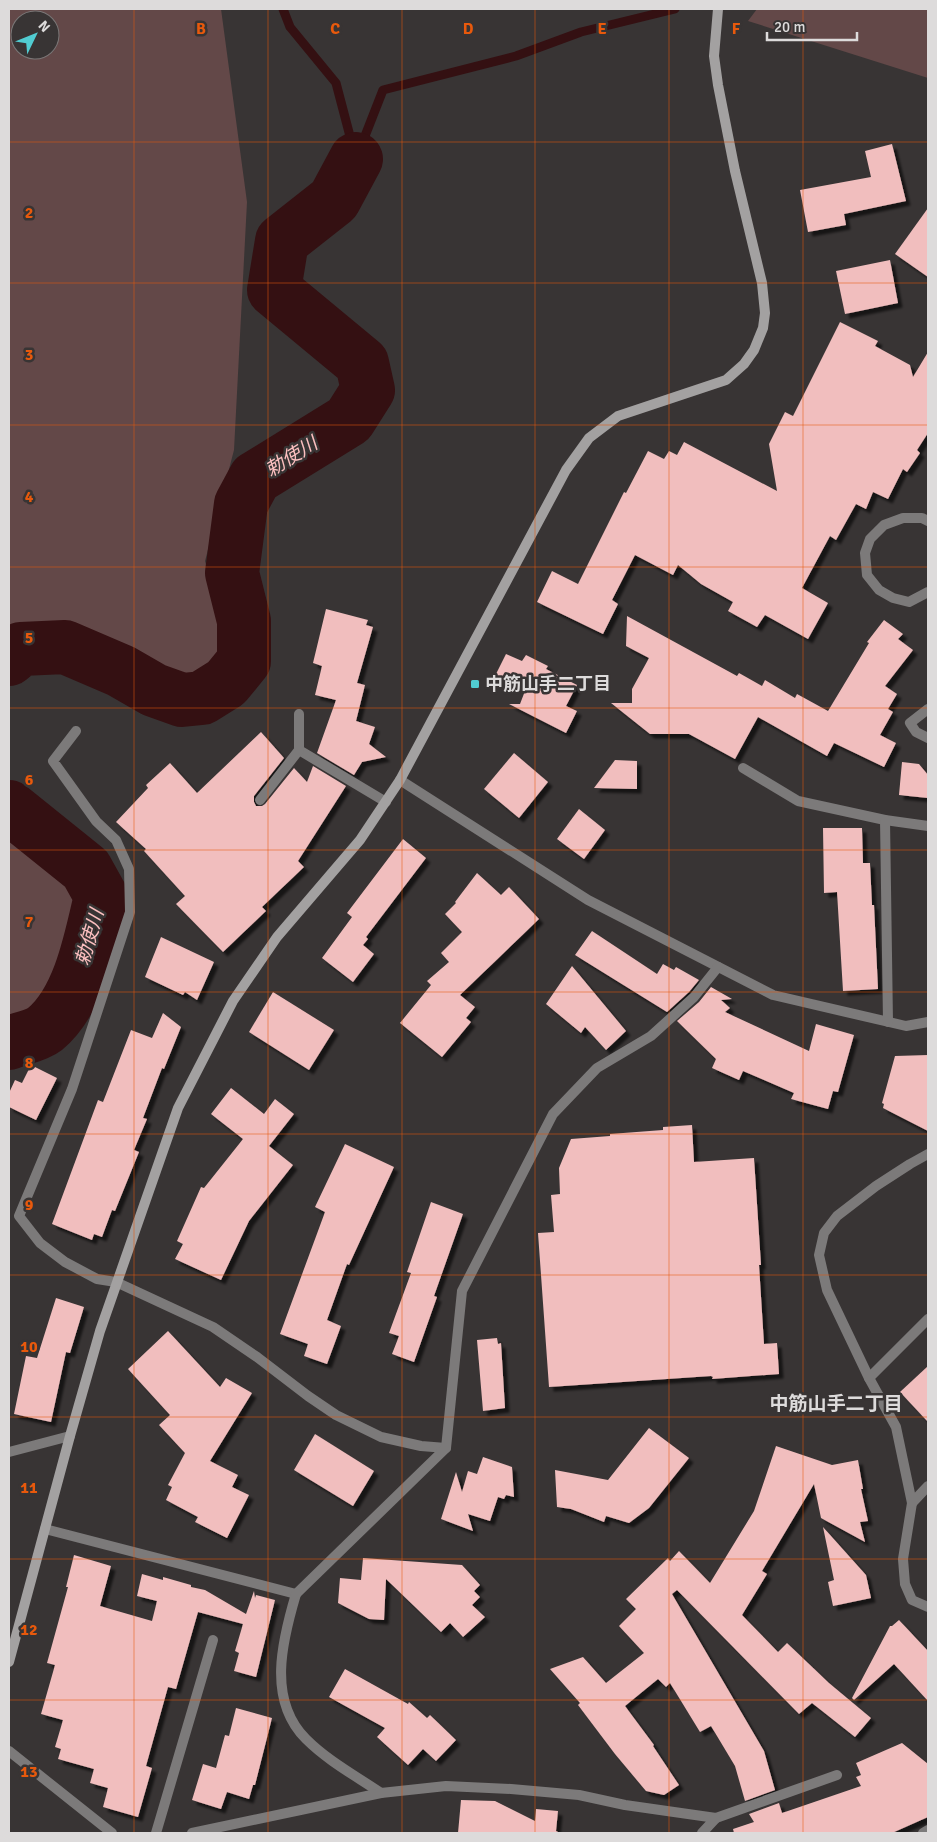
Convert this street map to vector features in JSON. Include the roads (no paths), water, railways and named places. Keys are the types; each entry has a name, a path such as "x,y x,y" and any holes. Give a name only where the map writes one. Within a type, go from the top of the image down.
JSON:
{"street":[{"path":"9,1662 70,1436 116,1282 178,1108 233,1000 277,937 360,840 400,780 566,470 589,438 618,416 726,380 744,364 754,350 763,328 765,313 762,283 734,171 718,85 714,56 718,9"},
{"path":"928,521 922,518 903,518 884,525 870,539 865,553 867,575 879,590 893,598 909,602 928,592"},
{"path":"928,708 910,723 916,732 928,738"},
{"path":"260,800 299,750 299,714"},
{"path":"76,732 53,761 96,821 116,840 128,869 130,912 72,1089 19,1216 40,1243 65,1262 97,1279 116,1282 213,1326 336,1415 381,1437 421,1446 446,1448"},
{"path":"299,750 386,802"},
{"path":"743,768 798,801 885,820 928,826"},
{"path":"400,780 588,900 773,995 906,1026 928,1022"},
{"path":"885,820 888,1022"},
{"path":"381,1792 334,1762 306,1739 293,1722 284,1698 281,1679 281,1654 285,1630 296,1594 446,1448 462,1291 553,1114 597,1068 651,1036 694,997 718,967"},
{"path":"928,1154 876,1186 837,1216 824,1233 819,1255 827,1290 869,1378 896,1427 912,1503 903,1559 905,1584 912,1600 928,1607"},
{"path":"869,1378 928,1319"},
{"path":"9,1452 70,1436"},
{"path":"912,1503 928,1486"},
{"path":"45,1529 296,1594"},
{"path":"156,1833 213,1640"},
{"path":"9,1751 112,1833"},
{"path":"702,1833 716,1818 837,1775"},
{"path":"192,1833 381,1792 446,1786 579,1795 625,1805 716,1818"},
{"path":"923,1833 928,1830"}],"waterway":[{"path":"283,9 290,27 336,83 356,159"},
{"path":"356,159 383,90 516,56 581,32 675,9"},
{"name":"勅使川","path":"9,659 21,649 65,647 121,671 154,690 182,700 202,698 226,683 244,661 244,621 232,573 241,504 255,478 349,420 368,390 362,363 274,290 282,241 334,200 356,159"},
{"name":"勅使川","path":"9,807 86,869 101,896 82,968 67,1002 57,1017 45,1029 9,1043"}],"place":[{"name":"中筋山手二丁目","path":"475,684"}],"district":[{"name":"中筋山手二丁目","path":"836,1403"}]}
